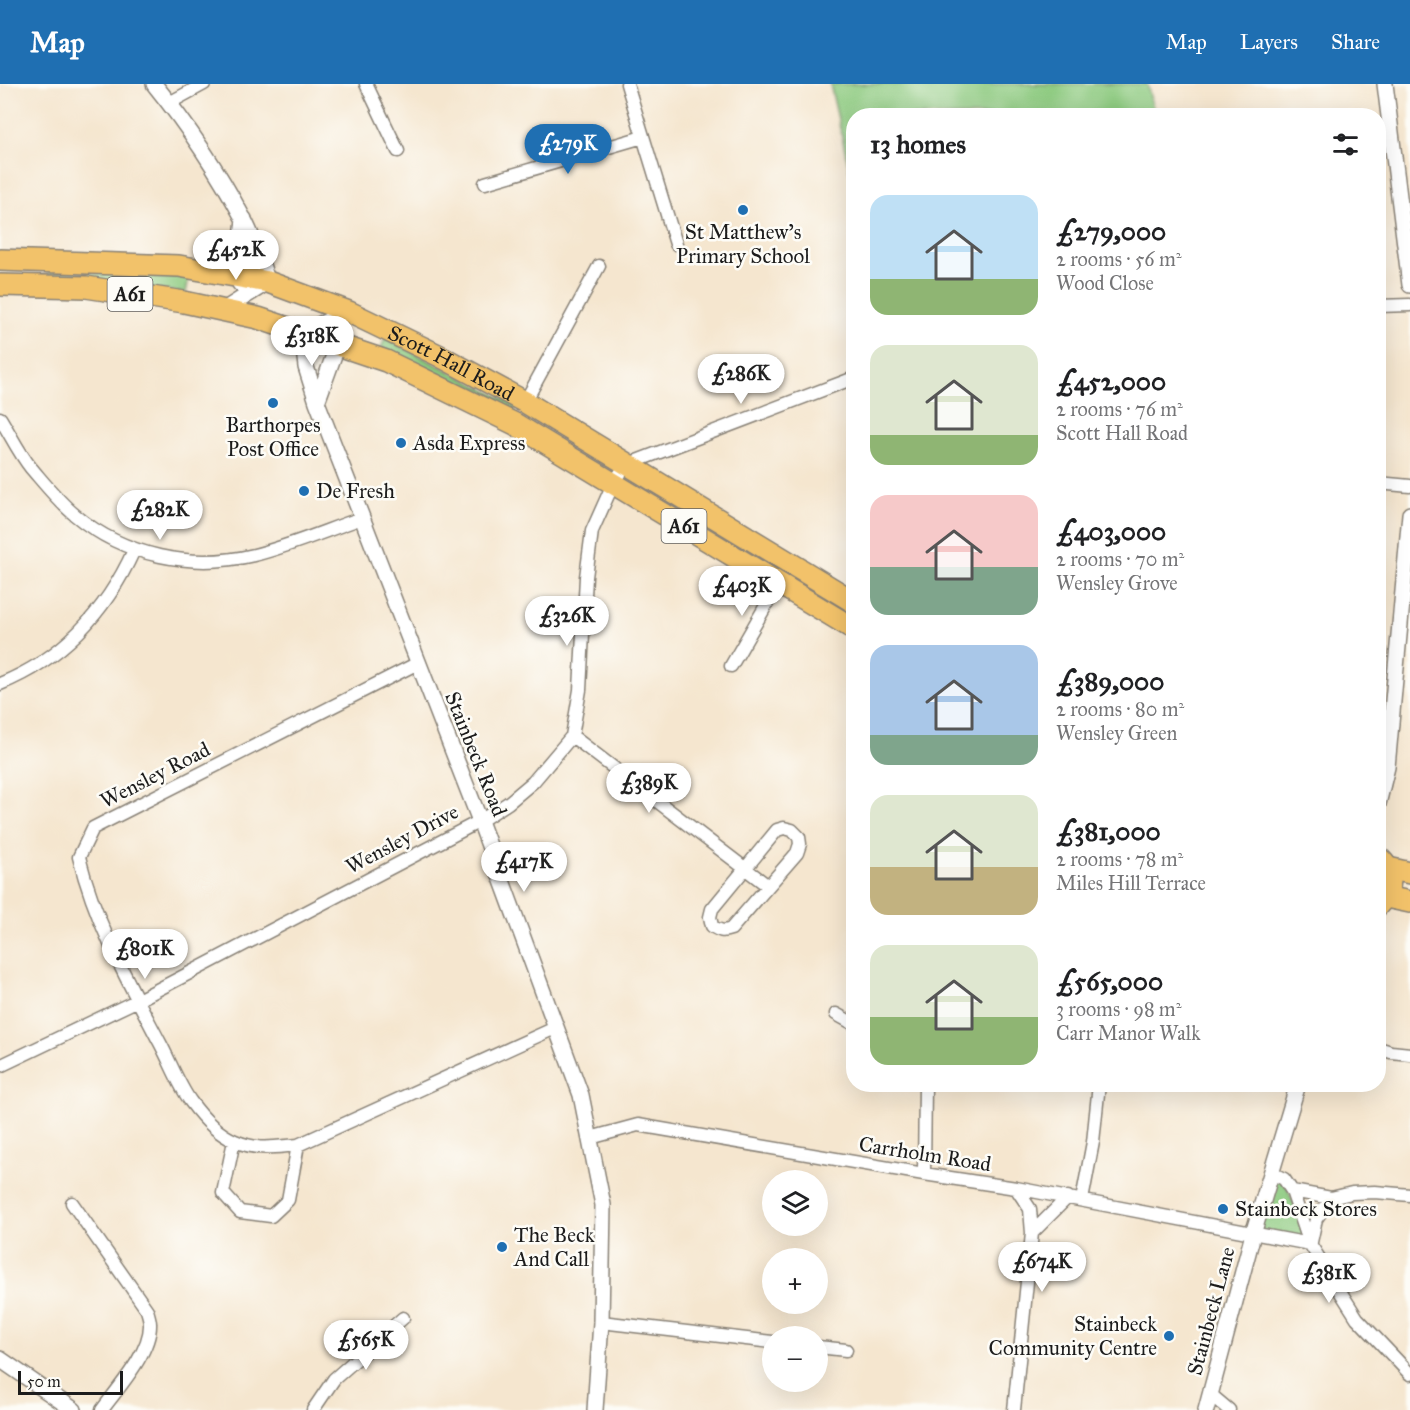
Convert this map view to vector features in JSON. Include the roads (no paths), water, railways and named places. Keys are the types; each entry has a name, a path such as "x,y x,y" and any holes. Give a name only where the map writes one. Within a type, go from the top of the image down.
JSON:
{"highway":[{"name":"Scott Hall Road","path":"0,260 179,266 240,286 268,282 349,312 438,355 525,402 635,466 846,597"},
{"name":"Scott Hall Road","path":"0,285 86,287 184,302 258,318 386,361 515,424 846,624"},
{"path":"1386,863 1410,873"},
{"path":"1386,872 1390,886 1386,894"},
{"path":"1386,901 1410,902"}],"street":[{"path":"154,84 210,163 244,219 268,282"},
{"path":"169,103 204,84"},
{"path":"366,84 398,151"},
{"path":"627,84 676,244"},
{"path":"1385,84 1405,210 1410,285"},
{"path":"485,183 643,137"},
{"path":"222,311 240,286 244,219"},
{"path":"525,402 599,266"},
{"path":"240,286 258,318"},
{"path":"314,299 338,344 317,402"},
{"path":"1386,306 1410,305"},
{"path":"302,332 349,312"},
{"name":"Stainbeck Road","path":"302,332 306,367 317,402 480,821 580,1095 603,1205 601,1322 595,1410"},
{"path":"768,886 572,736 580,690 586,577 592,531 613,484 635,466 846,381"},
{"path":"0,418 30,466 74,514 103,534 134,550 183,560 211,560 254,555 362,518"},
{"path":"1386,484 1410,486"},
{"path":"1386,771 1410,514"},
{"path":"0,684 44,663 95,616 121,578 134,550"},
{"path":"731,666 779,583"},
{"name":"Wensley Road","path":"418,663 93,828 79,857 102,926 191,1102 215,1128 234,1141 260,1149 298,1144 555,1028"},
{"name":"Wensley Drive","path":"0,1066 138,1000 480,821 508,803 533,782 572,736"},
{"path":"784,828 792,830 799,837 800,844 796,853 731,930 725,932 717,930 711,926 712,909 744,868 777,830 784,828"},
{"path":"836,1014 846,1020"},
{"path":"1386,1050 1410,1054"},
{"path":"924,1174 925,1092"},
{"path":"1082,1200 1093,1142 1099,1092"},
{"name":"Stainbeck Lane","path":"1206,1410 1253,1234 1296,1092"},
{"name":"Carrholm Road","path":"590,1137 638,1125 1068,1197 1310,1244"},
{"path":"234,1141 223,1193 240,1212 271,1216 288,1200 298,1144"},
{"path":"1271,1173 1284,1179 1292,1191 1310,1244 1357,1318 1410,1374"},
{"path":"1014,1410 1032,1233 1030,1209 1016,1188"},
{"path":"1292,1191 1330,1198 1352,1193 1375,1192 1410,1195"},
{"path":"1032,1233 1068,1197"},
{"path":"1310,1244 1316,1219 1330,1198"},
{"path":"72,1203 147,1310 150,1324 146,1342 134,1367 102,1410"},
{"path":"314,1410 334,1379 403,1318"},
{"path":"601,1322 762,1341"},
{"path":"828,1348 846,1350"},
{"path":"0,1359 74,1410"},
{"path":"1210,1394 1229,1410"}],"place":[{"name":"St Matthew's Primary School","path":"743,210"},
{"name":"Barthorpes Post Office","path":"273,403"},
{"name":"Asda Express","path":"401,443"},
{"name":"De Fresh","path":"304,491"},
{"name":"Stainbeck Stores","path":"1223,1209"},
{"name":"The Beck And Call","path":"502,1247"},
{"name":"Stainbeck Community Centre","path":"1169,1336"}]}
